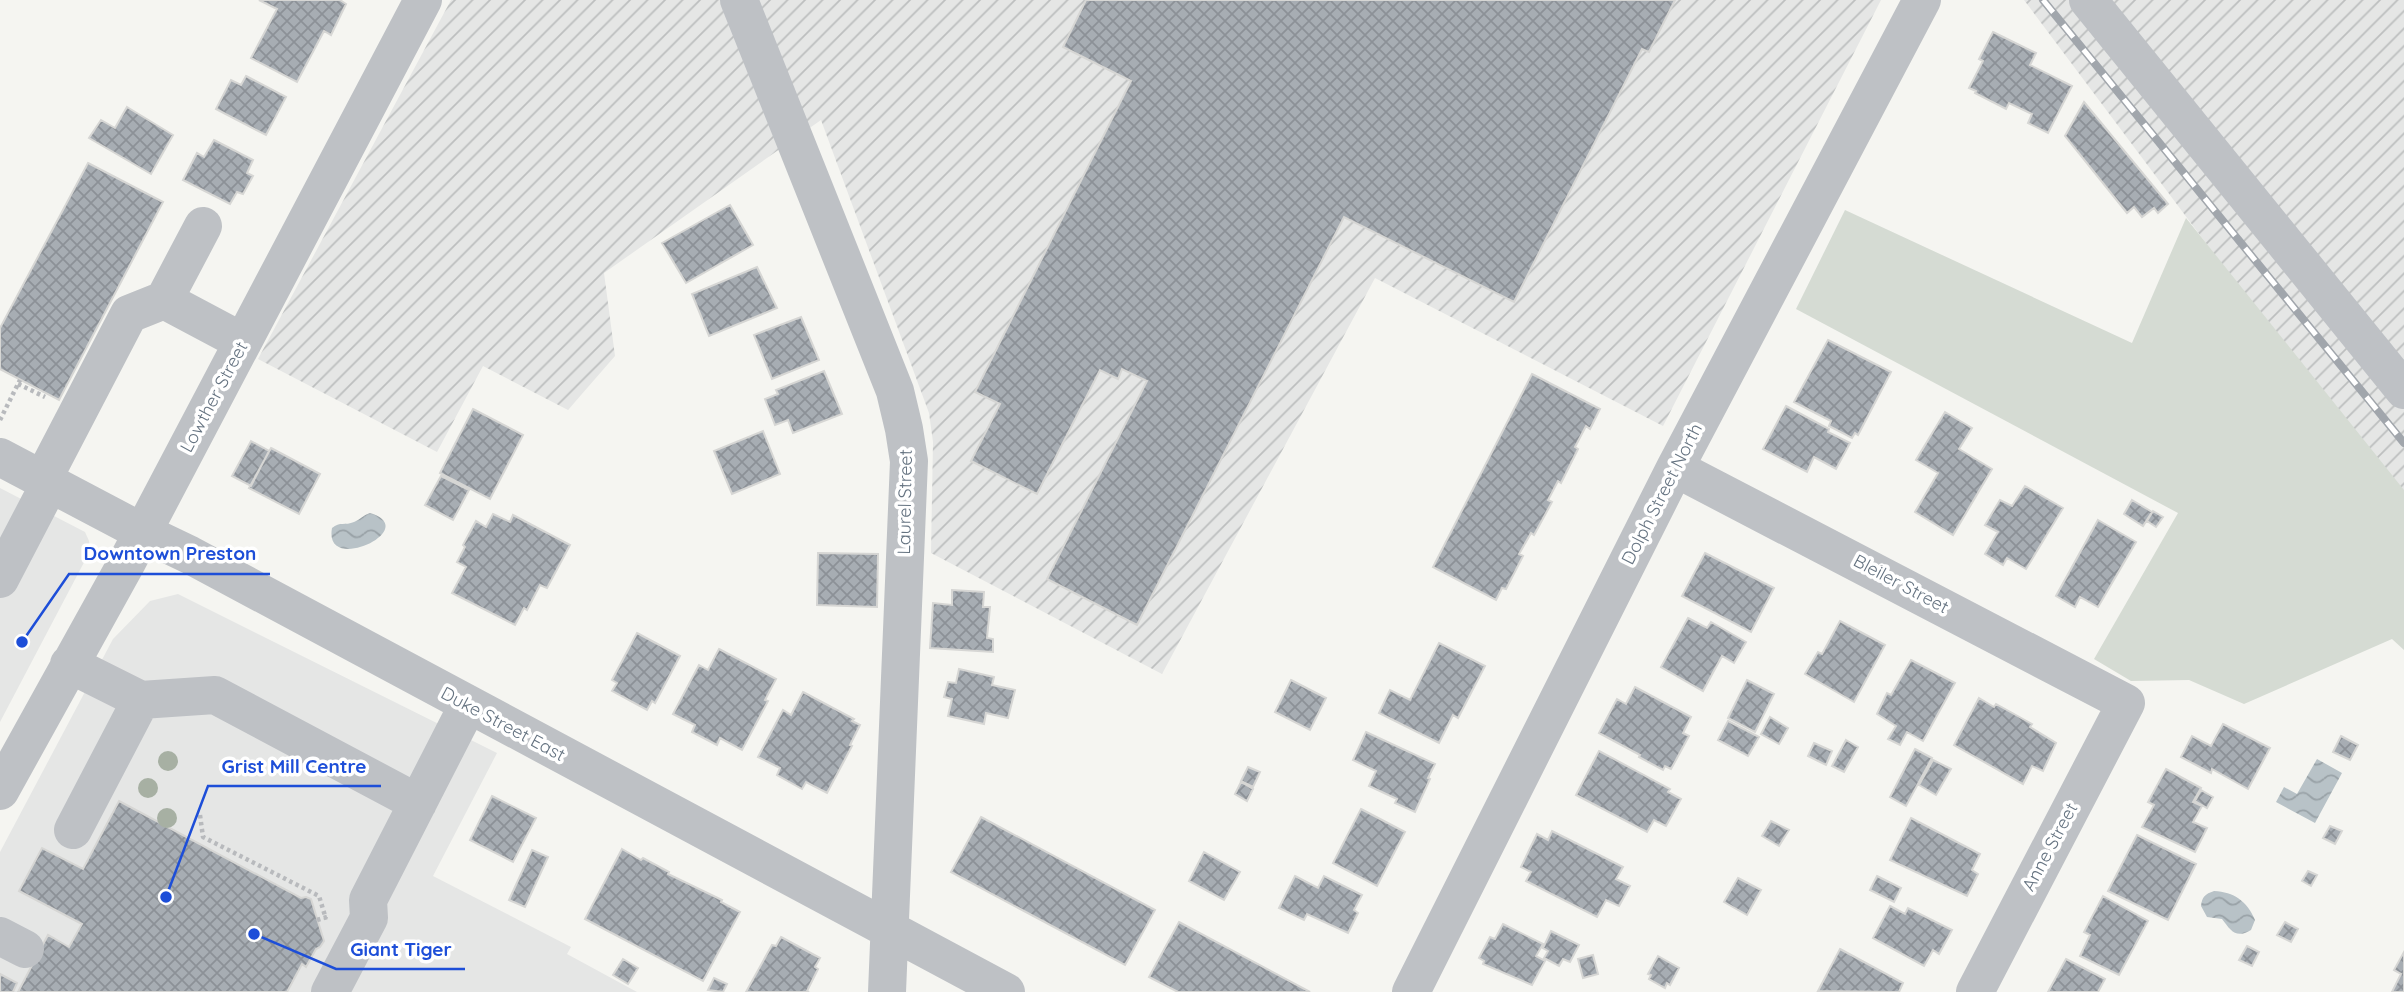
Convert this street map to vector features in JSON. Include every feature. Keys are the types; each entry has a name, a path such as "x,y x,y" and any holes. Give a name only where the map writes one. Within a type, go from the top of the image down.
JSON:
{"street":[{"name":"Lowther Street","path":"0,790 142,532 423,0"},
{"name":"Laurel Street","path":"739,0 895,391 909,461 887,992"},
{"name":"Dolph Street North","path":"1411,992 1675,468 1922,0"},
{"path":"2088,0 2404,390"},
{"path":"0,579 129,314 163,300 203,226"},
{"path":"163,300 243,342"},
{"name":"Duke Street East","path":"0,457 190,555 1006,992"},
{"name":"Bleiler Street","path":"1675,468 2126,703"},
{"path":"69,664 141,700 215,695 418,803"},
{"path":"73,830 141,700"},
{"name":"Anne Street","path":"1975,992 2126,703"},
{"path":"330,992 369,919 368,900 468,705"}],"path":[{"path":"0,420 19,382 52,401"},
{"path":"200,815 203,837 319,896 328,928"}],"shaded area":[{"path":"451,0 1881,0 1663,426 1375,278 1162,674 931,553 933,442 929,413 821,120 604,273 615,356 568,410 483,366 437,452 258,359"},
{"path":"2024,0 2404,0 2404,493 2247,298"},
{"path":"1845,210 2132,343 2186,218 2404,490 2404,650 2392,639 2244,704 2189,680 2131,681 2094,659 2178,513 1796,309"},
{"path":"0,488 85,532 90,551 0,722"},
{"path":"178,594 497,753 433,876 571,947 567,954 637,992 0,992 0,852 113,639 150,601"}],"water":[{"path":"370,513 383,520 385,529 379,537 354,549 342,548 333,542 332,528 354,522"},
{"path":"2317,759 2342,773 2315,823 2276,802 2284,787 2297,794"},
{"path":"2214,891 2228,893 2244,903 2255,920 2251,930 2238,934 2222,919 2207,917 2201,903 2204,896"}],"building":[{"path":"259,0 340,0 346,4 331,35 324,31 297,82 251,58 277,9"},
{"path":"1086,0 1675,0 1649,52 1642,49 1514,302 1344,217 1137,625 1047,579 1147,381 1122,369 1118,379 1100,370 1037,494 971,461 1000,404 975,392 1131,81 1063,47"},
{"path":"1993,32 2036,53 2030,65 2072,86 2048,133 2028,123 2032,114 2009,103 2006,109 1969,88 1983,61 1979,59"},
{"path":"246,76 286,97 266,135 216,109 231,80 241,85"},
{"path":"2084,102 2168,204 2158,213 2154,208 2142,217 2134,207 2127,213 2065,136"},
{"path":"127,107 173,135 151,174 89,138 101,120 115,128"},
{"path":"214,140 253,160 247,173 253,176 243,194 237,192 230,204 183,180 197,153 204,157"},
{"path":"88,163 163,202 59,400 0,369 0,328"},
{"path":"730,205 753,245 686,283 662,243"},
{"path":"757,267 777,308 709,336 692,294"},
{"path":"801,317 819,360 772,379 754,335"},
{"path":"1828,340 1891,372 1858,435 1855,433 1852,438 1829,426 1831,421 1794,402"},
{"path":"824,371 842,414 793,433 788,420 775,425 765,399 778,394 776,390"},
{"path":"1532,374 1600,409 1590,429 1586,426 1561,483 1558,481 1548,500 1552,502 1534,535 1531,533 1519,554 1523,556 1506,589 1502,588 1496,600 1433,567"},
{"path":"1786,406 1850,443 1836,469 1814,457 1807,472 1763,449"},
{"path":"473,409 523,435 490,499 440,473"},
{"path":"1945,412 1972,428 1959,449 1992,469 1953,535 1915,512 1938,473 1916,460"},
{"path":"763,431 780,474 732,494 714,451"},
{"path":"251,441 269,451 251,486 232,476"},
{"path":"271,448 320,474 299,514 249,488"},
{"path":"441,476 469,490 453,520 425,505"},
{"path":"2025,486 2063,508 2026,569 2007,558 2003,565 1985,554 1998,532 1985,525 2000,500 2012,506"},
{"path":"2132,500 2152,512 2143,526 2124,514"},
{"path":"2153,511 2163,517 2156,527 2147,521"},
{"path":"493,514 510,522 513,515 570,545 547,588 540,585 527,610 524,608 515,625 452,593 466,567 457,562 465,547 463,545 476,521 486,527"},
{"path":"2098,520 2136,542 2098,607 2080,597 2075,607 2056,596"},
{"path":"818,553 878,554 877,607 817,605"},
{"path":"1705,553 1774,588 1751,632 1682,596"},
{"path":"952,590 984,592 983,607 990,607 987,638 993,639 993,652 930,648 933,603 952,605"},
{"path":"1688,618 1707,628 1711,622 1746,642 1734,663 1722,656 1703,691 1661,667"},
{"path":"1840,621 1885,645 1854,702 1805,674 1818,652 1822,654"},
{"path":"637,633 680,656 655,703 652,701 647,710 612,691 617,683 612,680"},
{"path":"1439,643 1485,666 1458,718 1453,715 1439,743 1379,713 1390,690 1410,700"},
{"path":"719,649 776,679 765,700 768,701 742,750 720,738 717,745 692,732 695,725 673,714 699,665 708,670"},
{"path":"1911,660 1955,683 1923,741 1907,732 1900,745 1888,739 1896,726 1877,714 1887,693 1891,695"},
{"path":"959,669 994,677 992,685 1015,690 1008,718 986,713 984,724 948,716 952,699 944,697 948,682 956,683"},
{"path":"1291,680 1326,698 1310,730 1275,712"},
{"path":"1747,680 1774,694 1755,732 1728,718"},
{"path":"1635,687 1691,717 1683,733 1689,736 1671,769 1665,766 1663,770 1599,733 1617,699 1626,704"},
{"path":"803,692 854,719 852,721 860,725 827,793 806,782 802,789 777,775 780,768 758,757 783,710 791,715"},
{"path":"1979,698 1994,707 1996,704 2032,724 2030,727 2056,743 2043,771 2032,766 2023,784 1954,745"},
{"path":"1770,717 1788,728 1779,744 1761,734"},
{"path":"1728,721 1759,737 1748,756 1718,740"},
{"path":"2223,724 2270,748 2248,789 2212,769 2211,773 2181,757 2192,736 2211,746"},
{"path":"1366,732 1435,764 1415,812 1395,803 1397,799 1369,786 1376,771 1353,760"},
{"path":"2341,736 2358,745 2350,760 2333,752"},
{"path":"1846,740 1858,747 1844,772 1832,766"},
{"path":"1814,743 1832,751 1826,765 1808,756"},
{"path":"1915,749 1932,758 1906,806 1890,797"},
{"path":"1599,751 1670,789 1668,792 1681,799 1666,826 1654,820 1647,832 1576,795"},
{"path":"1933,760 1951,769 1936,795 1919,785"},
{"path":"1248,767 1260,772 1253,787 1241,781"},
{"path":"2166,769 2201,788 2193,802 2202,806 2193,822 2207,828 2195,852 2142,827 2154,805 2148,802"},
{"path":"1241,782 1253,789 1247,801 1235,794"},
{"path":"2201,790 2213,797 2207,808 2195,801"},
{"path":"492,796 536,818 513,862 470,840"},
{"path":"119,801 301,898 311,899 324,941 306,967 302,964 287,992 18,992 48,935 69,947 82,924 19,891 42,848 83,869"},
{"path":"1361,809 1405,832 1377,886 1333,863"},
{"path":"981,817 1155,910 1125,965 951,872"},
{"path":"1911,818 1980,854 1972,870 1978,874 1967,896 1890,860"},
{"path":"1771,821 1789,830 1779,846 1762,836"},
{"path":"2330,826 2342,831 2335,844 2323,838"},
{"path":"1552,831 1623,867 1616,879 1630,886 1619,906 1606,900 1597,917 1526,881 1531,872 1521,867 1537,834 1548,840"},
{"path":"2137,835 2196,864 2168,920 2108,891"},
{"path":"622,849 722,900 721,902 740,912 703,981 585,919"},
{"path":"532,850 548,857 525,907 509,900"},
{"path":"1204,852 1240,872 1224,900 1189,881"},
{"path":"2308,871 2317,875 2311,886 2302,881"},
{"path":"1295,876 1318,888 1324,876 1362,895 1354,910 1358,913 1348,933 1307,914 1304,920 1279,908"},
{"path":"1877,876 1901,888 1894,902 1870,890"},
{"path":"1738,878 1761,890 1747,915 1724,902"},
{"path":"2103,896 2148,921 2119,975 2080,956 2090,935 2084,932"},
{"path":"1890,906 1905,914 1908,908 1952,930 1939,954 1933,950 1924,966 1873,938"},
{"path":"1179,922 1310,992 1178,992 1149,977"},
{"path":"2285,922 2298,929 2291,942 2277,935"},
{"path":"1503,924 1543,944 1536,956 1545,961 1532,985 1483,964 1484,961 1479,958 1490,937 1495,939"},
{"path":"1551,931 1579,945 1570,962 1563,959 1559,966 1544,958 1548,951 1543,948"},
{"path":"781,937 820,958 815,967 818,969 807,991 809,992 746,992 772,945 776,946"},
{"path":"2247,946 2259,952 2252,966 2239,960"},
{"path":"1840,949 1903,983 1899,992 1818,991"},
{"path":"2404,952 2404,992 2392,992 2401,974 2394,970"},
{"path":"1593,955 1598,974 1583,978 1578,959"},
{"path":"1658,956 1679,968 1670,985 1667,983 1665,988 1649,979 1651,975 1648,974"},
{"path":"623,959 638,968 628,984 613,975"},
{"path":"2066,959 2105,979 2098,992 2048,992"},
{"path":"0,974 17,983 13,992 0,992"},
{"path":"714,978 727,984 723,992 708,990"}],"railway":[{"path":"2043,0 2404,443"}],"place":[{"name":"Downtown Preston","path":"22,642"},
{"name":"Grist Mill Centre","path":"166,897"},
{"name":"Giant Tiger","path":"254,934"}]}
